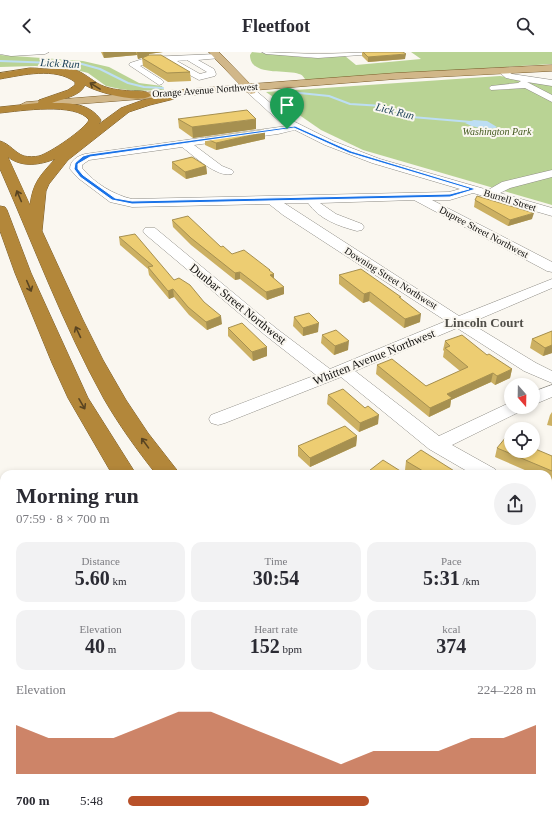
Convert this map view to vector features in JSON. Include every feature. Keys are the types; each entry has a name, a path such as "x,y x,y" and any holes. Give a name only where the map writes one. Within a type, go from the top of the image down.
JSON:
{"highway":[{"path":"0,70 47,69 67,71 80,74 95,87 102,90 123,94 146,94"},
{"path":"0,76 22,72 47,71 71,75 80,81 80,86 72,92 50,100 0,108"},
{"path":"34,232 39,191 42,182 63,157 125,110 146,102 170,97"},
{"path":"0,108 53,106 82,109 92,114 95,120 90,128 58,153 48,157 35,160 21,159 13,156 0,145"},
{"path":"0,154 68,311 97,369 122,410 165,470"},
{"path":"0,210 18,260 78,398 122,470"},
{"path":"0,234 18,260"}],"main road":[{"path":"215,54 249,89"},
{"name":"Orange Avenue Northwest","path":"26,105 146,94 506,74 552,68"},
{"name":"Orange Avenue Northwest","path":"53,106 249,89"}],"street":[{"path":"2,52 11,54 46,52"},
{"path":"266,52 318,56 375,52"},
{"path":"133,58 176,53 215,54"},
{"path":"159,82 133,65 136,63 192,54"},
{"path":"192,54 212,74"},
{"path":"166,59 199,77 232,71"},
{"path":"506,74 552,83"},
{"path":"506,74 552,99"},
{"path":"494,88 527,85"},
{"name":"Burrell Street","path":"249,89 285,121 350,152 552,212"},
{"path":"295,127 278,131 85,157 76,164 76,169 82,176 114,199 132,203 416,197 454,195 474,189"},
{"path":"184,143 218,168 228,172"},
{"path":"489,194 512,181 552,173"},
{"name":"Dupree Street Northwest","path":"416,197 552,268"},
{"path":"311,199 317,209 339,222 357,227"},
{"name":"Downing Street Northwest","path":"272,200 287,212 459,322 530,367 552,378"},
{"name":"Dunbar Street Northwest","path":"150,231 271,332 335,373 436,445 480,470"},
{"name":"Whitten Avenue Northwest","path":"218,419 335,373 552,283"},
{"path":"540,396 552,390"},
{"path":"436,445 504,412"}],"green space":[{"path":"252,52 311,58 345,56 356,65 421,59 411,52 552,52 552,64 306,80 300,74 270,71 256,67 252,62 250,55"},
{"path":"0,55 83,61 109,67 139,83 162,86 164,90 135,91 106,86 88,73 69,68 35,66 0,67"},
{"name":"Washington Park","path":"500,76 552,84 552,205 363,150 321,130 266,92"}],"water":[{"path":"474,120 487,121 497,127 486,129 465,123"}],"building":[{"path":"363,52 403,52 406,54 368,57"},
{"path":"149,55 161,55 190,72 167,73 142,58"},
{"path":"247,110 256,119 192,127 178,119"},
{"path":"264,130 265,132 216,143 205,138"},
{"path":"192,157 206,166 185,172 172,162"},
{"path":"477,196 534,213 510,220 475,200"},
{"path":"188,216 221,247 223,246 232,254 244,250 270,270 274,274 270,275 284,287 266,292 240,272 235,273 191,238 172,220"},
{"path":"135,234 174,280 179,278 190,285 204,302 221,316 206,322 188,307 173,289 168,291 148,267 153,266 119,237"},
{"path":"361,269 401,297 399,297 421,314 405,319 370,292 364,294 339,275"},
{"path":"309,313 319,323 303,328 294,317"},
{"path":"242,323 267,347 252,352 228,328"},
{"path":"336,330 349,341 335,346 322,335"},
{"path":"552,331 552,345 545,348 532,339"},
{"path":"462,335 487,355 489,354 512,369 497,376 493,373 447,394 452,398 430,408 377,365 392,359 426,386 468,367 445,348 450,346 445,341"},
{"path":"343,389 365,408 368,406 379,415 360,423 328,395"},
{"path":"345,426 357,436 310,458 298,446"},
{"path":"504,439 504,451 497,448"},
{"path":"421,450 453,470 421,470 406,461"},
{"path":"540,451 552,456 552,470 521,458 540,458"},
{"path":"383,460 399,470 370,470"}],"waterway":[{"name":"Lick Run","path":"0,61 82,64 100,69 128,83 144,87 163,88"},
{"name":"Lick Run","path":"290,92 329,96 350,104 383,106 412,117 471,122"}],"district":[{"name":"Lincoln Court","path":"484,322"}],"route":[{"path":"295,127 313,137 350,152 474,189 450,196 132,203 114,199 78,173 76,169 76,164 85,157 90,156 287,129 295,127"}]}
